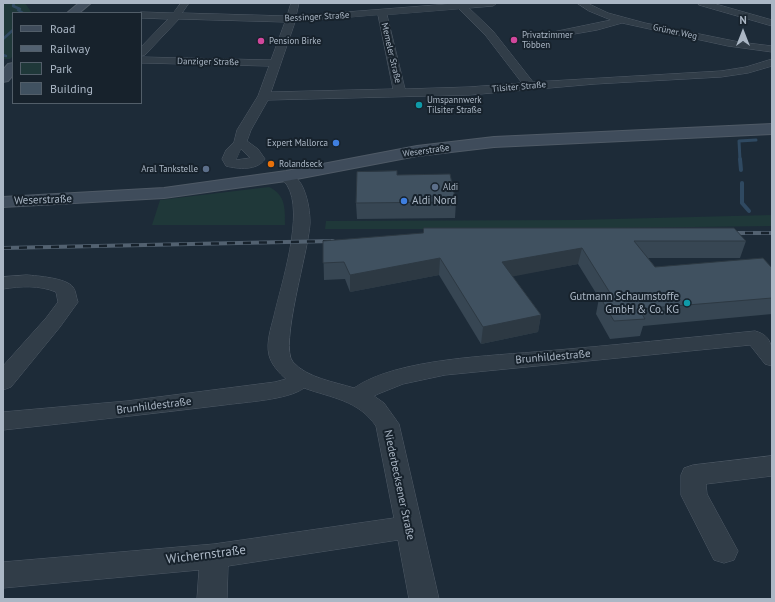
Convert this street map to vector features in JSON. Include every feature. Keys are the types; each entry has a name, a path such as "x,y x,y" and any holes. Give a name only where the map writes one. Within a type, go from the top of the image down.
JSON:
{"street":[{"path":"73,12 86,3"},
{"path":"142,52 176,16 185,3"},
{"path":"240,143 244,130 264,96 274,63 291,20 295,3"},
{"name":"Bessinger Straße","path":"142,15 291,20 493,3"},
{"name":"Grüner Weg","path":"581,3 600,12 624,20 710,39 772,49"},
{"path":"702,3 772,22"},
{"path":"457,5 475,17 530,86"},
{"name":"Memeler Straße","path":"382,13 400,93"},
{"path":"557,34 579,31 624,20"},
{"path":"579,31 587,38"},
{"name":"Danziger Straße","path":"142,60 274,63"},
{"name":"Tilsiter Straße","path":"264,96 469,91 721,74 748,70 772,62"},
{"path":"3,78 12,68"},
{"name":"Weserstraße","path":"3,202 164,193 286,176 403,154 494,142 663,133 772,130"},
{"name":"Niederbecksener Straße","path":"286,176 294,184 300,201 302,222 298,250 280,331 280,359 288,371 302,379 356,398 373,406 387,424 424,599"},
{"name":"Weserstraße","path":"3,199 83,198"},
{"path":"3,283 42,280 65,288 68,302 49,328 12,369 3,382"},
{"name":"Brunhildestraße","path":"356,398 370,388 399,377 445,368 755,338 772,359"},
{"name":"Brunhildestraße","path":"3,421 126,409 275,390 292,386 302,379"},
{"path":"724,551 694,495 692,475 772,466"},
{"name":"Wichernstraße","path":"3,575 214,556 408,527"},
{"path":"212,599 214,556"}],"green space":[{"path":"3,3 25,3 31,12 12,12 12,57 10,59 3,59"},
{"path":"269,187 275,190 282,198 285,225 152,225 160,200"},
{"path":"772,215 772,226 540,229 325,229 326,221 576,220"}],"building":[{"path":"397,171 397,175 450,174 456,202 356,203 357,172"},
{"path":"424,228 734,228 746,241 634,241 655,267 763,258 772,268 772,298 639,309 645,319 614,321 600,297 612,296 582,248 502,262 541,315 483,327 440,258 350,275 344,262 323,263 323,241 423,233"}],"waterway":[{"path":"14,3 13,6 20,9 18,10 21,12"},
{"path":"3,39 12,31"},
{"path":"740,160 739,141 756,140"},
{"path":"740,159 741,170"},
{"path":"742,183 742,203 749,211"}],"railway":[{"path":"729,233 772,233"},
{"path":"3,248 333,241"}],"place":[{"name":"Privatzimmer Többen","path":"514,40"},
{"name":"Pension Birke","path":"261,41"},
{"name":"Umspannwerk Tilsiter Straße","path":"419,105"},
{"name":"Expert Mallorca","path":"336,143"},
{"name":"Rolandseck","path":"271,164"},
{"name":"Aral Tankstelle","path":"206,169"},
{"name":"Aldi","path":"435,187"},
{"name":"Aldi Nord","path":"404,201"},
{"name":"Gutmann Schaumstoffe GmbH & Co. KG","path":"687,303"}]}
